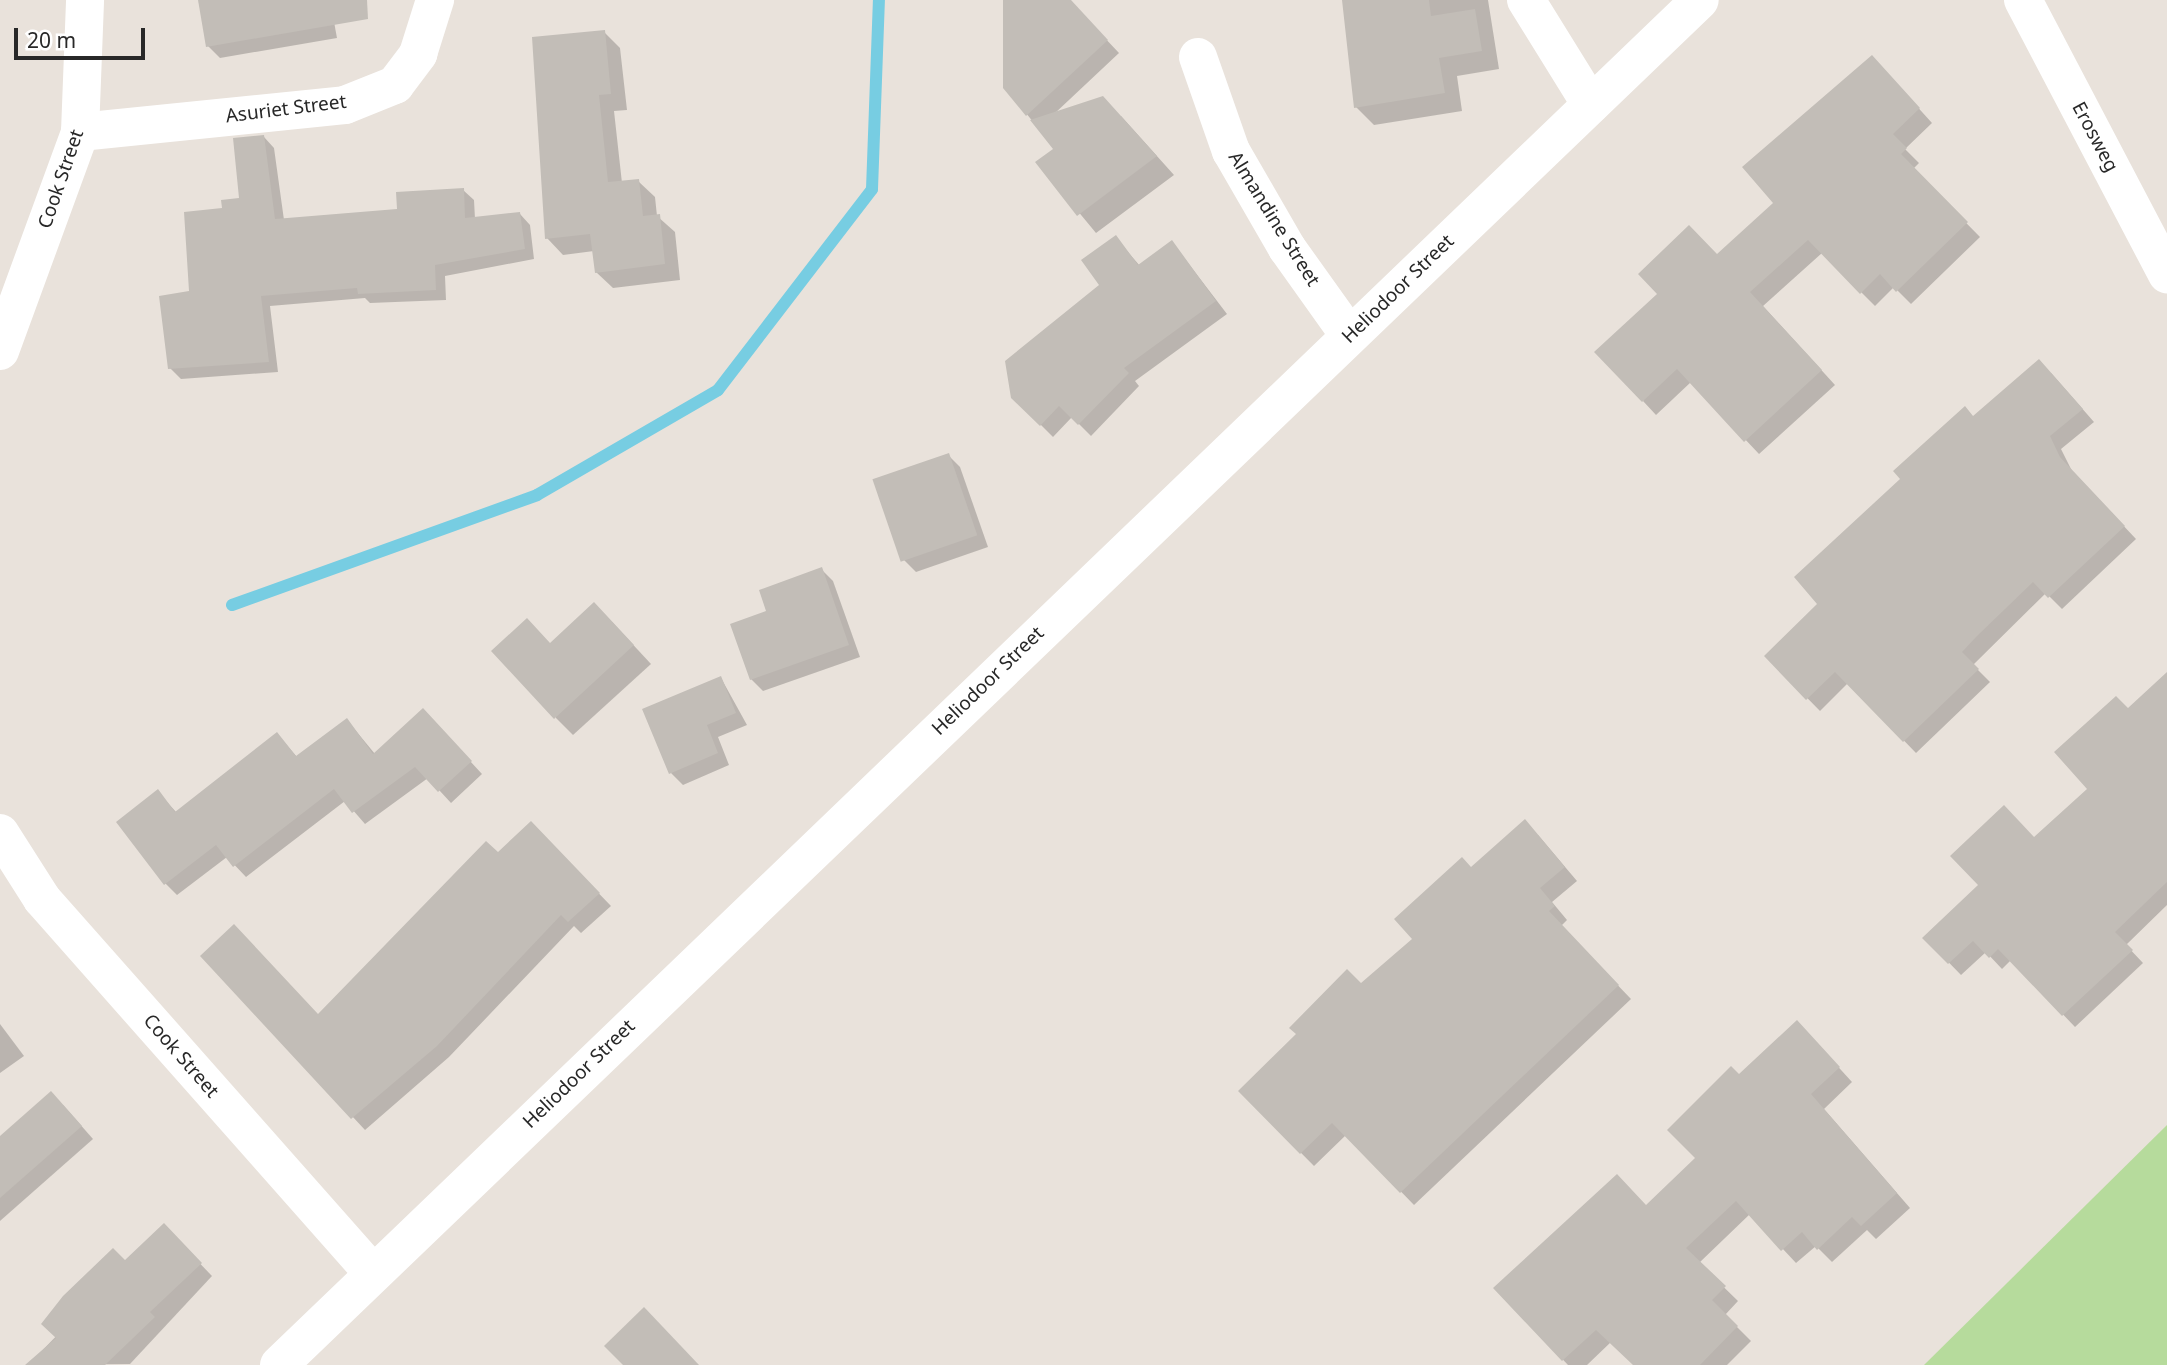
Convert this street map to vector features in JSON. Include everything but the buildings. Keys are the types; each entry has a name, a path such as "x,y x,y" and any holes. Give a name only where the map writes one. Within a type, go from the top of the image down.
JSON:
{"street":[{"name":"Cook Street","path":"0,351 79,132 85,0"},
{"name":"Asuriet Street","path":"79,132 345,104 395,85 418,54 435,0"},
{"path":"1526,0 1591,105"},
{"name":"Heliodoor Street","path":"278,1365 1700,0"},
{"name":"Erosweg","path":"2023,0 2167,274"},
{"name":"Almandine Street","path":"1198,57 1231,151 1287,248 1349,335"},
{"name":"Cook Street","path":"0,833 42,899 372,1272"}],"green space":[{"path":"2167,1125 2167,1365 1924,1365"}],"waterway":[{"path":"232,605 537,495 718,390 872,189 879,0"}]}
